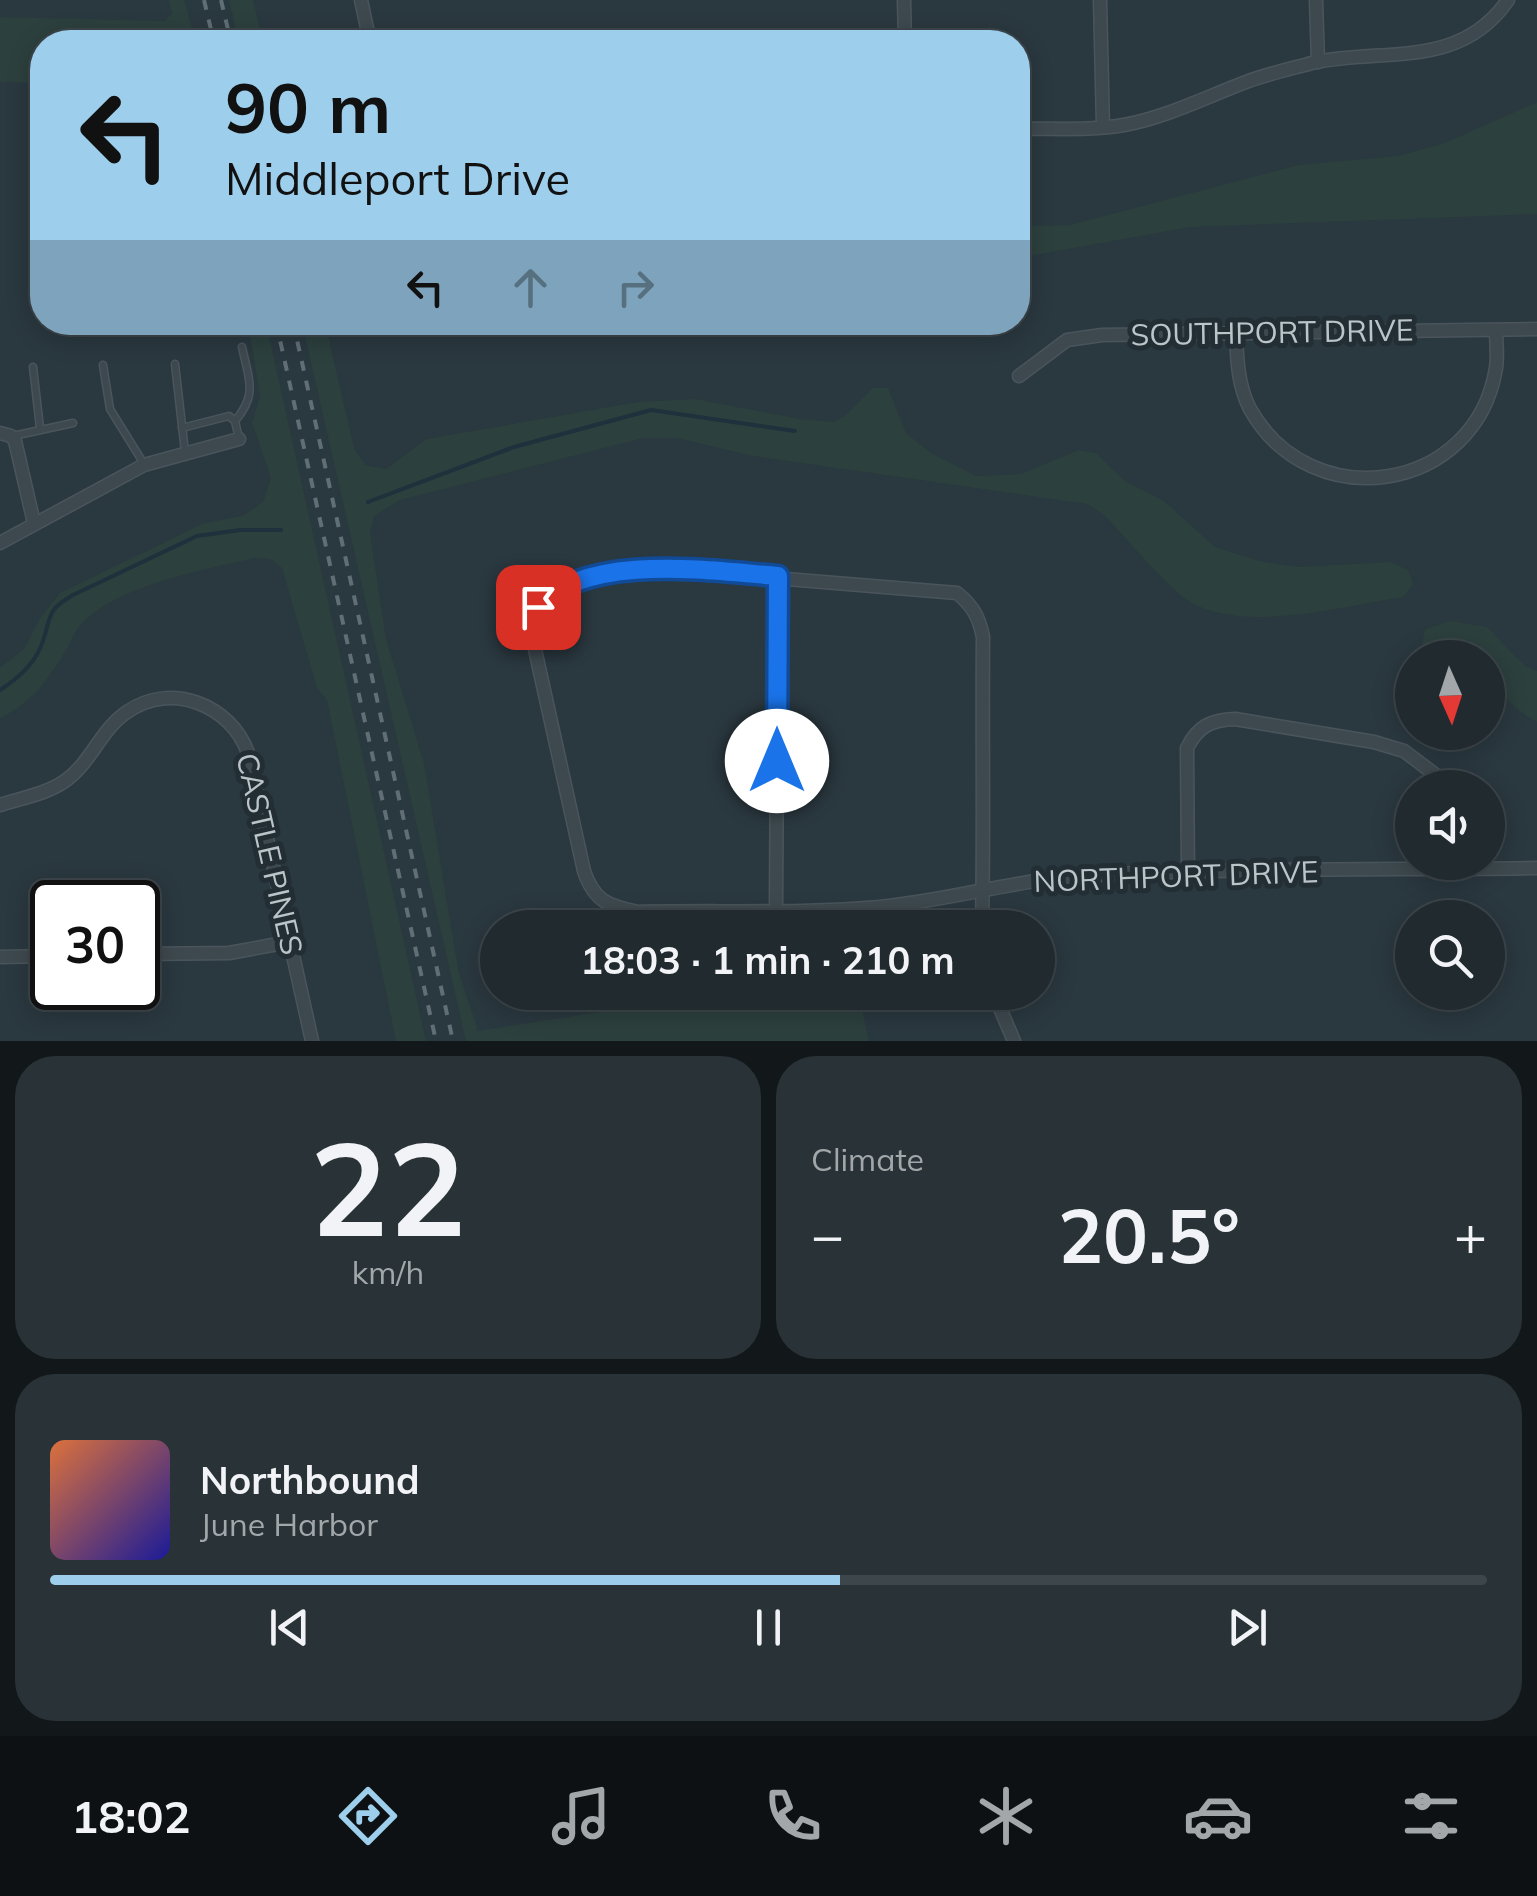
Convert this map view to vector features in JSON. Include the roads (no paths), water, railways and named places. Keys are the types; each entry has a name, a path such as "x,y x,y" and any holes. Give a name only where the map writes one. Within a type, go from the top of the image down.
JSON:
{"street":[{"path":"361,0 367,30"},
{"path":"904,0 905,30"},
{"path":"1100,0 1103,127"},
{"path":"1316,0 1318,62"},
{"path":"1030,128 1103,127 1148,119 1251,80 1318,62 1414,55 1476,31 1508,0"},
{"name":"SOUTHPORT DRIVE","path":"1019,376 1067,340 1102,335 1537,329"},
{"path":"1236,334 1238,371 1249,406 1270,437 1298,460 1332,475 1369,480 1406,474 1439,458 1467,433 1486,402 1497,366 1496,330"},
{"path":"6,434 34,524"},
{"path":"0,543 144,465 239,439"},
{"name":"NORTHPORT DRIVE","path":"778,576 642,567 566,586 550,594 538,607 532,626 534,645 588,884 608,906 638,912 876,907 1089,875 1395,868"},
{"path":"776,909 778,576 942,590 970,603 979,619 982,637 982,910"},
{"name":"CASTLE PINES","path":"0,804 48,791 64,782 127,711 146,703 184,699 214,710 243,739 312,1041"},
{"path":"1188,874 1187,748 1196,732 1214,720 1235,719 1374,742 1404,751 1429,770"},
{"name":"NORTHPORT DRIVE","path":"1505,867 1537,868"},
{"path":"160,954 229,952 289,942"},
{"path":"0,957 30,956"},
{"path":"1001,1010 1014,1041"}],"lane":[{"path":"234,421 247,407 252,393 242,348"},
{"path":"103,364 110,409 144,465"},
{"path":"175,364 185,453"},
{"path":"33,367 40,428"},
{"path":"182,428 229,416 239,439"},
{"path":"6,434 73,423"}],"waterway":[{"path":"368,502 514,447 651,410 795,431"},
{"path":"0,690 31,663 40,649 51,614 73,595 197,536 281,530"}],"railway":[{"path":"204,0 211,30"},
{"path":"221,0 228,30"},
{"path":"279,335 436,1041"},
{"path":"296,335 453,1041"}]}
